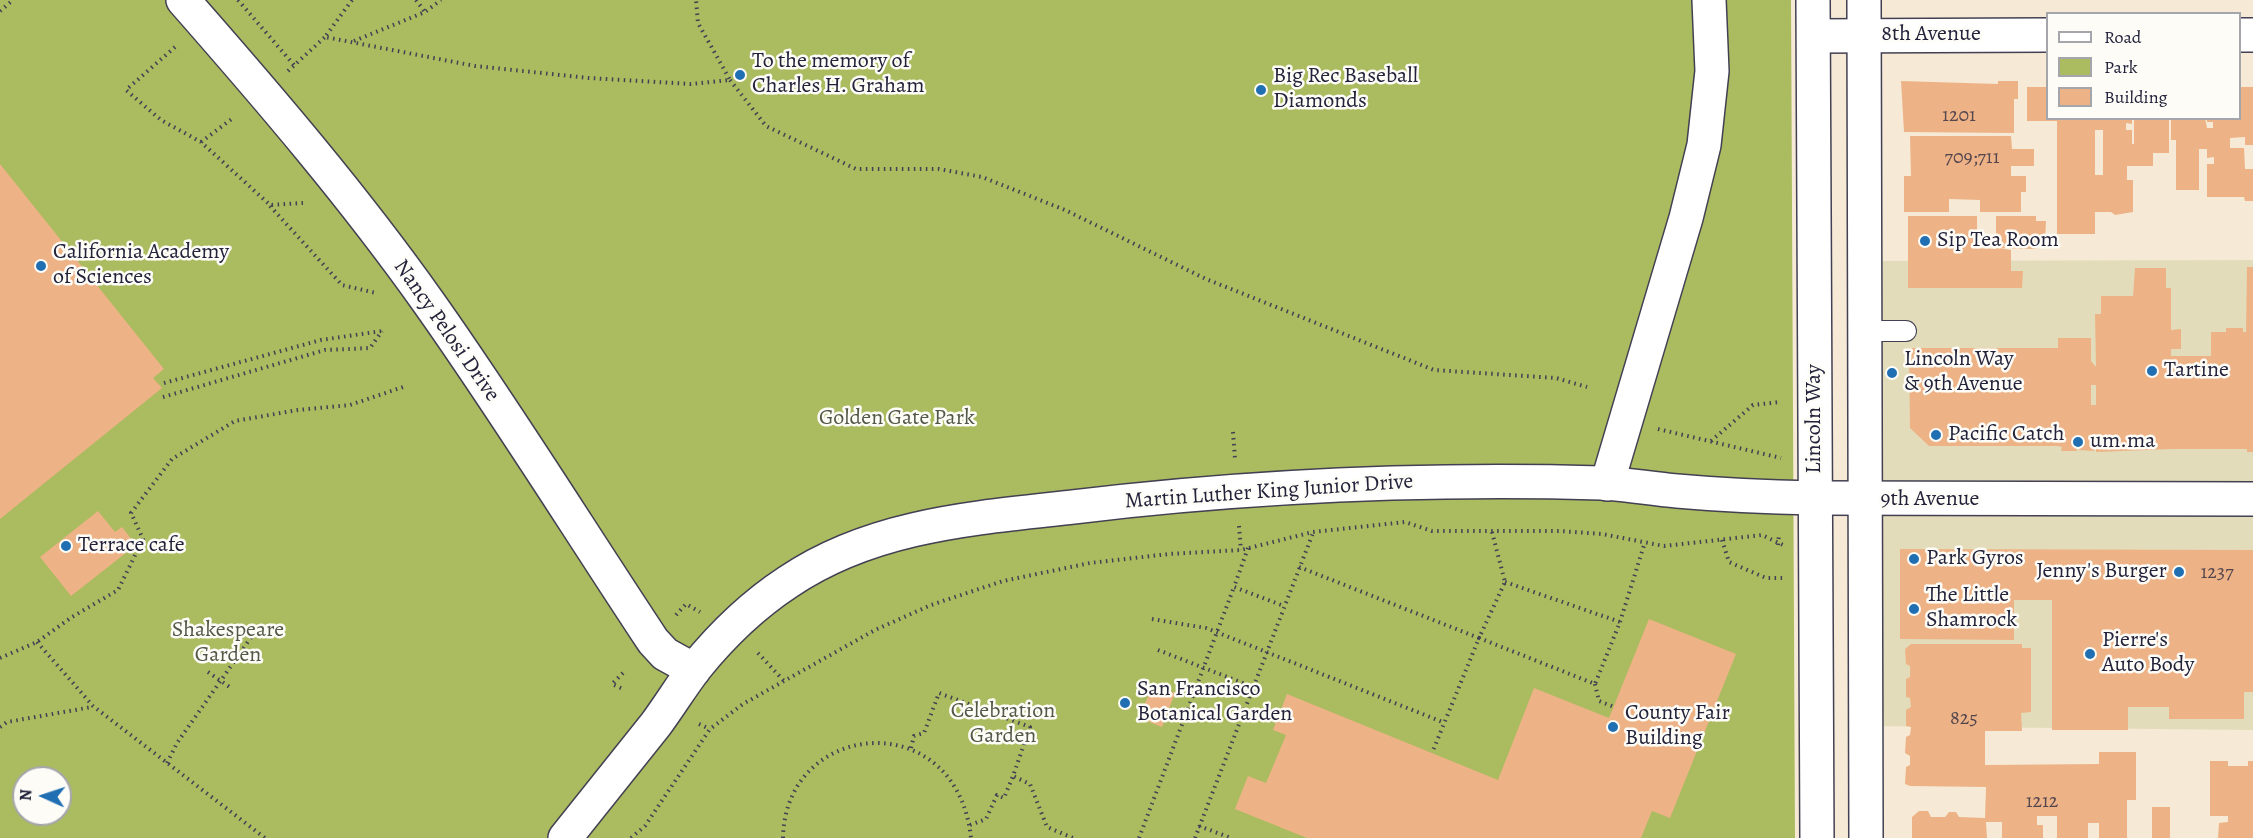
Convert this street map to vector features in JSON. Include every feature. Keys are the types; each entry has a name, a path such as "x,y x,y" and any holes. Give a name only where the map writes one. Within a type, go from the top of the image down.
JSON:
{"street":[{"name":"Nancy Pelosi Drive","path":"183,0 310,148 398,261 467,358 653,640 665,654 694,670"},
{"path":"1607,484 1686,218 1702,154 1712,70 1709,0"},
{"name":"Lincoln Way","path":"1813,0 1817,838"},
{"path":"1864,0 1866,838"},
{"name":"8th Avenue","path":"1814,36 2046,35"},
{"name":"Martin Luther King Junior Drive","path":"565,838 656,724 694,670 742,618 788,581 854,546 923,527 1088,505 1237,491 1414,483 1607,484"},
{"name":"9th Avenue","path":"1607,484 1674,491 1865,500 2253,500"}],"lane":[{"path":"1864,331 1906,331"}],"path":[{"path":"0,11 13,0"},
{"path":"238,0 294,65 325,37 352,0"},
{"path":"416,0 425,12"},
{"path":"353,41 425,12 441,0"},
{"path":"696,0 698,24 730,80 766,126 856,169 939,169 982,177 1065,210 1206,279 1434,370 1556,378 1587,387"},
{"path":"325,37 455,63 589,78 691,84 730,80"},
{"path":"175,47 126,90 160,120 201,142 270,205 342,285 376,293"},
{"path":"201,142 233,118"},
{"path":"270,205 303,203"},
{"path":"163,397 325,350 370,348 382,331 321,340 164,383"},
{"path":"0,658 37,642 72,617 118,590 143,539 131,513 172,459 235,421 298,410 350,405 403,387"},
{"path":"1710,441 1753,405 1780,402"},
{"path":"1648,426 1781,458"},
{"path":"1233,432 1235,459"},
{"path":"632,838 645,826 710,729 743,704 875,630 931,605 1003,581 1090,563 1169,554 1241,550 1313,532 1406,522 1432,531 1560,531 1602,534 1664,546 1762,536 1778,544 1779,535"},
{"path":"1239,526 1241,550"},
{"path":"1195,838 1313,532"},
{"path":"1432,753 1479,638 1505,582 1492,532"},
{"path":"1722,540 1729,562 1766,578 1787,578"},
{"path":"1614,707 1599,701 1595,684 1620,621 1645,542"},
{"path":"1139,838 1248,548"},
{"path":"1299,567 1595,684"},
{"path":"1505,582 1620,621"},
{"path":"1234,587 1284,606"},
{"path":"676,615 686,604 700,612"},
{"path":"1152,620 1206,627 1445,723"},
{"path":"167,764 252,636"},
{"path":"37,642 93,706 265,838"},
{"path":"1158,650 1253,687"},
{"path":"759,653 784,681"},
{"path":"208,672 231,688"},
{"path":"623,673 612,684 625,690"},
{"path":"910,748 914,736 924,733 939,693 1030,727 1004,798 997,795 986,819 970,825"},
{"path":"0,727 7,722 93,706"},
{"path":"699,724 710,729"},
{"path":"783,838 784,820 794,790 815,765 843,748 874,742 910,748 935,762 956,784 968,812 971,838"},
{"path":"1013,776 1030,784 1047,827 1073,838"},
{"path":"1199,826 1231,838"}],"shaded area":[{"path":"2253,260 2253,730 1865,726 1864,261"}],"green space":[{"name":"Golden Gate Park","path":"0,0 1791,0 1795,838 0,838"}],"building":[{"path":"1901,81 1998,84 1998,81 2018,81 2018,99 2014,99 2014,133 1904,132"},
{"path":"2027,87 2046,87 2046,120 2132,120 2132,124 2126,123 2126,130 2132,130 2132,144 2134,144 2134,120 2169,120 2169,153 2153,153 2153,166 2127,166 2127,180 2133,180 2133,212 2115,215 2111,212 2095,212 2095,234 2057,234 2057,121 2027,121","holes":["2095,130 2103,130 2103,175 2095,175"]},
{"path":"2241,87 2253,87 2253,145 2245,145 2245,137 2230,138 2230,148 2244,148 2245,169 2253,169 2253,201 2245,201 2244,197 2207,197 2207,164 2214,164 2214,157 2207,158 2207,149 2199,149 2199,190 2176,190 2176,140 2171,140 2171,120 2205,120 2207,128 2213,128 2213,122 2207,122 2207,120 2241,120"},
{"path":"1910,136 2011,136 2012,149 2034,149 2034,166 2011,166 2011,176 2026,176 2026,192 2021,192 2021,212 1980,212 1980,200 1949,199 1949,212 1904,212 1904,176 1911,176"},
{"name":"California Academy of Sciences","path":"0,164 164,369 153,378 162,388 0,519"},
{"path":"1908,216 1977,216 1977,239 1973,238 1973,248 1996,249 1996,216 2036,216 2036,221 2046,221 2045,244 2036,245 2036,249 1999,248 2011,250 2011,271 2023,271 2022,288 1908,288"},
{"path":"2247,267 2253,267 2253,452 2247,452 2247,449 2171,449 2096,452 2096,447 2094,451 2079,450 2080,447 2076,447 2077,451 2061,451 2062,447 2058,446 1929,446 1910,428 1909,348 2058,348 2058,338 2091,338 2091,361 2096,367 2095,314 2101,314 2101,296 2133,296 2135,268 2166,268 2166,288 2171,288 2171,330 2181,329 2181,349 2171,349 2171,356 2211,356 2211,332 2226,332 2226,328 2243,328 2243,332 2246,332","holes":["2091,385 2096,385 2096,405 2091,405"]},
{"path":"98,511 115,532 122,527 136,545 71,596 40,557"},
{"path":"1900,549 2253,550 2253,692 2244,692 2244,719 2169,719 2169,707 2128,707 2128,730 2052,730 2052,600 2014,600 2014,640 1900,639"},
{"name":"County Fair Building","path":"1649,619 1736,654 1670,818 1652,811 1641,838 1307,838 1235,809 1248,776 1266,783 1286,735 1273,730 1287,694 1498,780 1534,688 1609,718"},
{"path":"1911,644 2022,644 2022,648 2031,648 2031,712 2021,713 2022,731 1985,731 1985,765 2099,764 2099,752 2136,752 2136,800 2127,800 2127,838 2099,838 2099,823 2088,823 2088,838 2057,838 2057,816 2037,816 2037,825 2043,825 2043,838 2002,838 2002,822 1986,822 1987,838 1912,838 1912,817 1919,811 1928,811 1931,817 1945,817 1949,812 1956,812 1959,817 1985,818 1986,787 1910,786 1905,784 1906,767 1910,765 1910,756 1905,753 1906,737 1910,735 1911,727 1906,726 1906,710 1911,707 1910,698 1906,697 1906,679 1910,677 1910,666 1906,664 1905,649"},
{"path":"1153,684 1175,693 1162,727 1139,718"},
{"path":"2210,761 2228,761 2228,766 2248,766 2248,761 2253,761 2253,838 2218,838 2219,823 2228,822 2228,816 2210,816"},
{"path":"2152,807 2170,807 2170,838 2152,838"}],"place":[{"name":"To the memory of Charles H. Graham","path":"740,75"},
{"name":"Big Rec Baseball Diamonds","path":"1261,90"},
{"name":"Sip Tea Room","path":"1925,241"},
{"name":"California Academy of Sciences","path":"41,266"},
{"name":"Tartine","path":"2152,371"},
{"name":"Lincoln Way & 9th Avenue","path":"1892,373"},
{"name":"Pacific Catch","path":"1936,435"},
{"name":"um.ma","path":"2078,442"},
{"name":"Terrace cafe","path":"66,546"},
{"name":"Park Gyros","path":"1914,559"},
{"name":"Jenny's Burger","path":"2179,572"},
{"name":"The Little Shamrock","path":"1914,609"},
{"name":"Pierre's Auto Body","path":"2090,654"},
{"name":"San Francisco Botanical Garden","path":"1125,703"},
{"name":"County Fair Building","path":"1613,727"}],"park label":[{"name":"Shakespeare Garden","path":"228,644"},
{"name":"Celebration Garden","path":"1003,724"}]}
